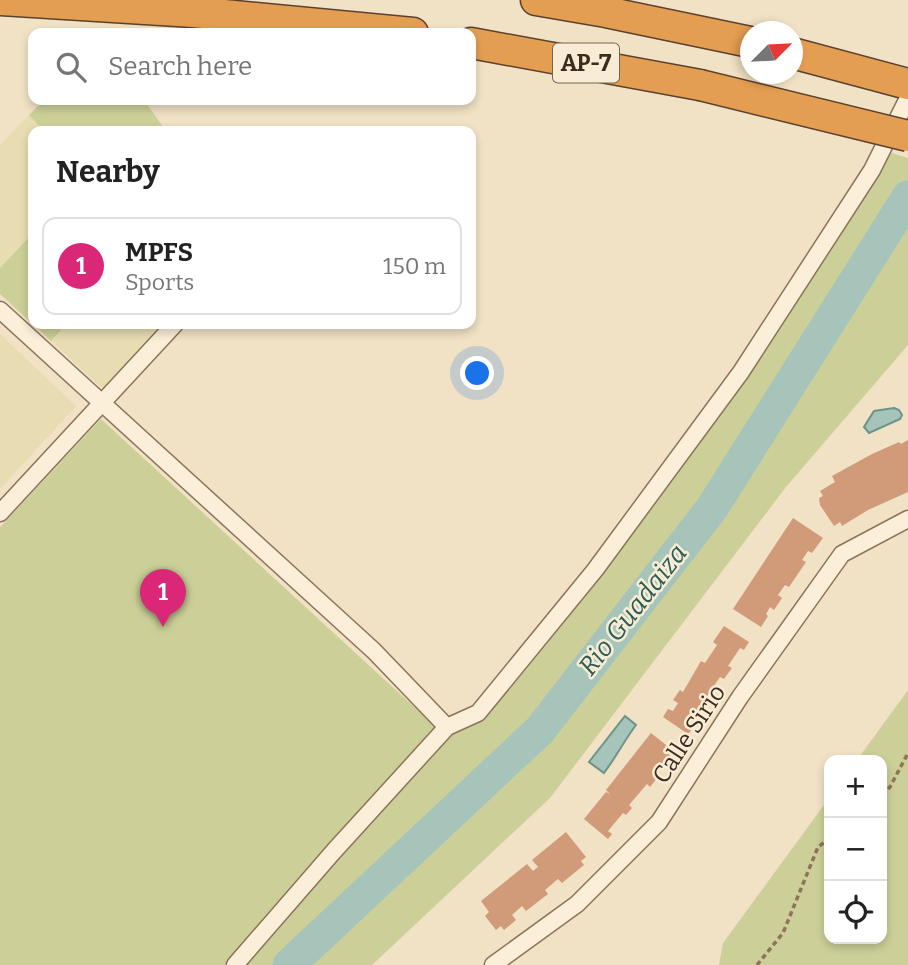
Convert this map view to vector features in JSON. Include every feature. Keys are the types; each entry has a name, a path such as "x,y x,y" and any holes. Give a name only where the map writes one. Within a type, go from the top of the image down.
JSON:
{"highway":[{"path":"0,0 193,12 361,28"},
{"name":"AP-7","path":"536,0 740,39"},
{"name":"AP-7","path":"476,44 700,85 908,136"},
{"path":"803,56 908,84"}],"street":[{"path":"235,965 447,727 478,713 595,570 725,394 872,170 908,98"},
{"path":"0,310 374,651 447,727"},
{"path":"0,513 170,329"},
{"name":"Calle Sirio","path":"493,965 577,904 659,822 740,697 842,554 908,519"}],"path":[{"path":"887,790 908,753"},
{"path":"757,965 783,933 818,847 824,843"}],"shaded area":[{"path":"29,115 39,126 28,126 28,238 0,268 0,145"},
{"path":"64,329 163,329 109,387 101,387 51,341"},
{"path":"0,334 76,406 0,489"}],"green space":[{"path":"39,105 148,105 162,126 39,126 29,115"},
{"path":"882,150 908,158 908,345 786,487 550,798 372,965 236,965 447,727 478,713 741,372"},
{"path":"28,238 28,320 0,294 0,268"},
{"path":"38,329 62,329 51,341"},
{"path":"101,419 436,727 225,965 0,965 0,527"},
{"path":"908,690 908,965 719,965 723,943 824,805 824,944 887,944 887,755 861,755"}],"water":[{"path":"894,408 902,415 900,419 869,433 864,427 874,411"},
{"path":"625,716 636,725 604,773 589,762"}],"building":[{"path":"908,440 908,492 868,510 842,526 840,522 834,526 820,505 819,498 823,496 820,491 835,482 832,476 872,454"},
{"path":"793,518 823,538 812,553 808,551 802,560 806,562 789,587 785,585 778,595 782,598 774,610 770,607 761,627 733,609"},
{"path":"724,626 749,642 744,650 740,648 728,666 732,668 724,679 720,677 707,696 711,699 688,726 692,729 688,734 663,717 668,709 673,711 678,703 673,700 680,690 683,692 701,661 705,663 717,645 713,642"},
{"path":"651,733 676,753 671,759 668,757 654,774 658,777 650,787 647,784 629,805 632,808 626,815 623,813 608,831 612,834 608,839 584,819 606,792 610,794 606,790"},
{"path":"566,832 586,857 581,861 584,865 562,883 558,879 545,890 548,894 526,911 522,906 512,915 516,920 504,930 501,926 496,930 485,916 489,912 481,901 527,864 533,871 538,867 532,860"}],"waterway":[{"name":"Rio Guadaiza","path":"289,965 540,730 712,508 908,197"}],"place":[{"name":"MPFS","path":"163,627"}]}
